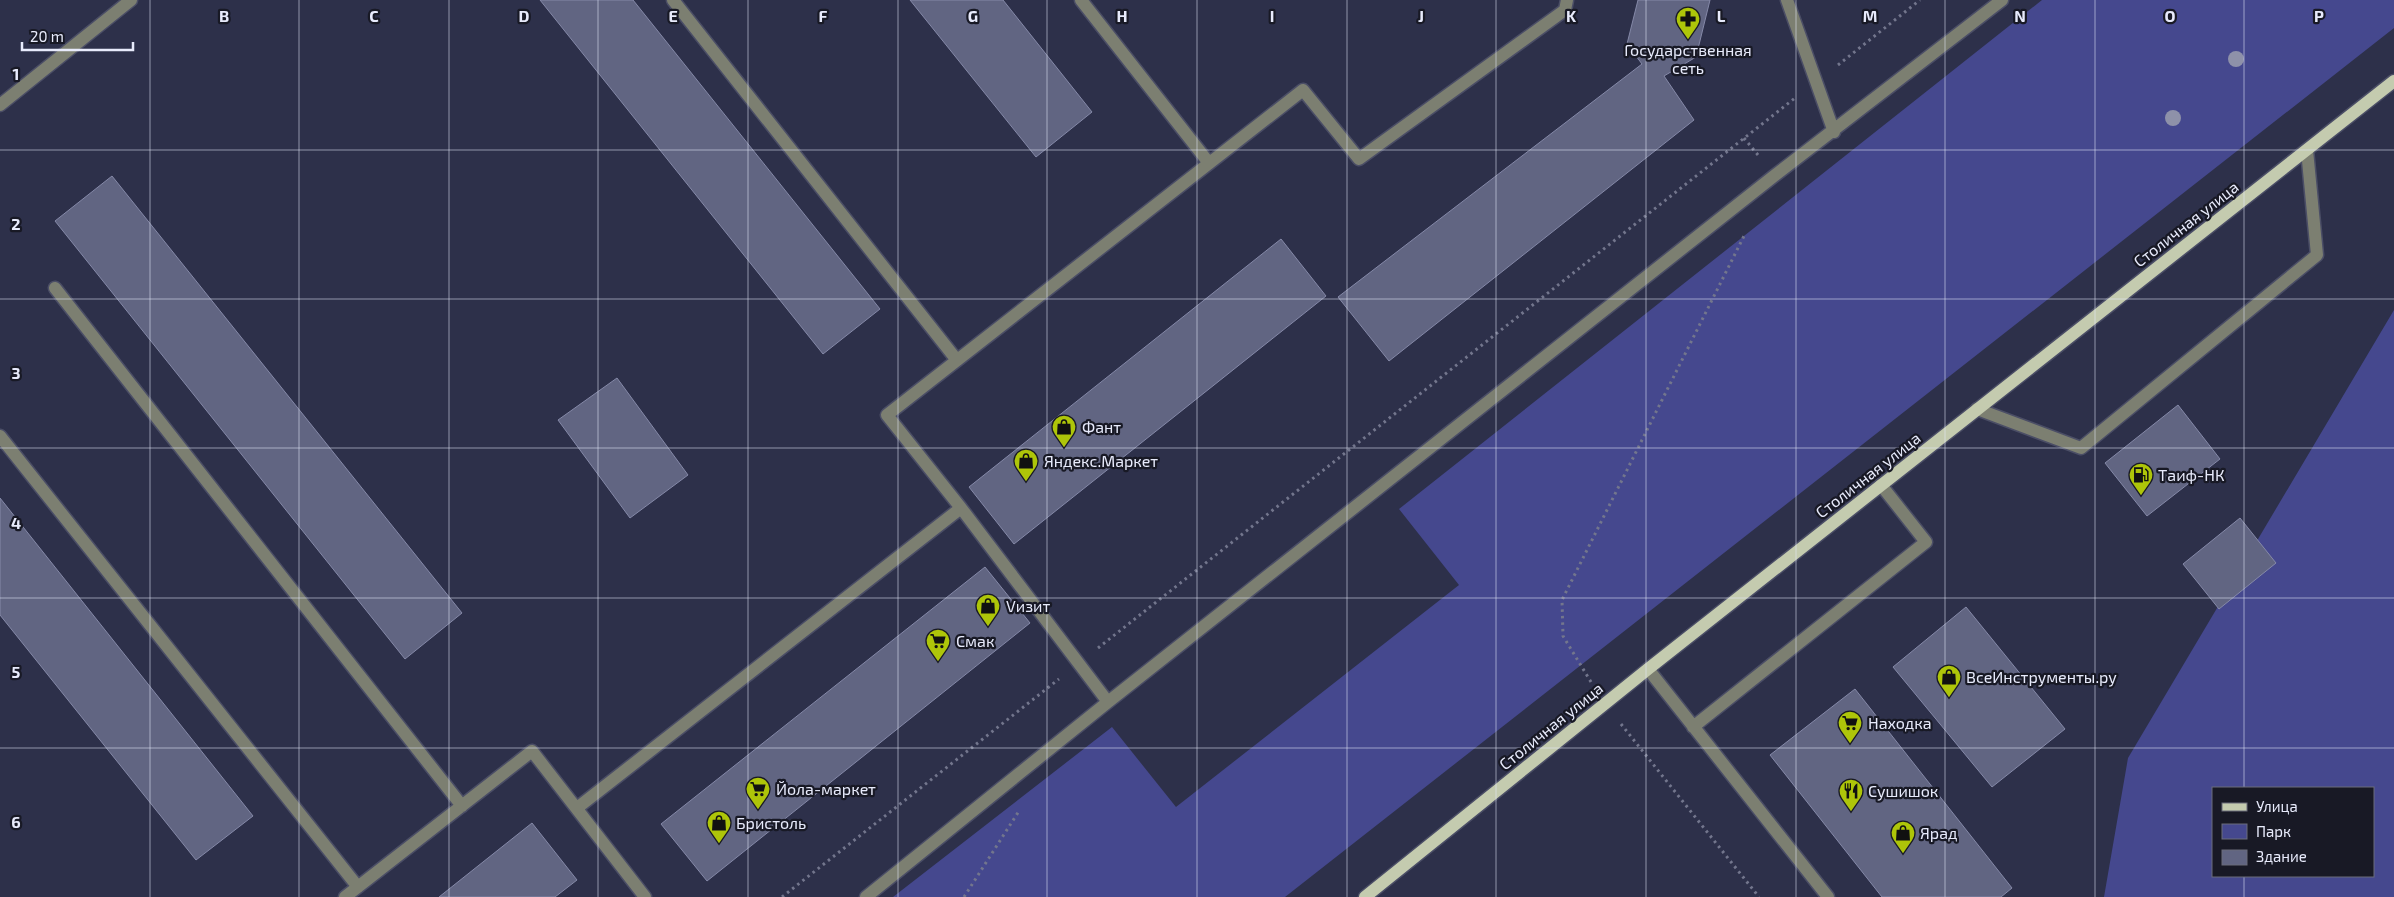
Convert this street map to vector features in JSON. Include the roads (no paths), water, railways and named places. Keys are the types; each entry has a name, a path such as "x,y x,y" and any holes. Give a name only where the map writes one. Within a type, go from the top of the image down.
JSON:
{"main road":[{"name":"Столичная улица","path":"1365,897 1648,669 2394,81"}],"lane":[{"path":"0,105 131,0"},
{"path":"673,0 956,359"},
{"path":"1081,0 1209,163"},
{"path":"1108,702 887,415 956,359 1303,90 1359,159 1565,10 1567,0"},
{"path":"1787,0 1834,132"},
{"path":"866,897 1108,702 1774,176 1834,132 2002,0"},
{"path":"1977,409 2081,448 2317,255 2307,150"},
{"path":"55,288 462,806"},
{"path":"0,436 358,887"},
{"path":"1693,727 1926,542 1881,486"},
{"path":"577,808 960,508"},
{"path":"1648,669 1828,897"},
{"path":"345,897 532,751 645,897"}],"place":[{"name":"Государственная сеть","path":"1688,40"},
{"name":"Фант","path":"1064,448"},
{"name":"Яндекс.Маркет","path":"1026,482"},
{"name":"Таиф-НК","path":"2141,496"},
{"name":"Vизит","path":"988,627"},
{"name":"Смак","path":"938,662"},
{"name":"ВсеИнструменты.ру","path":"1949,698"},
{"name":"Находка","path":"1850,744"},
{"name":"Йола-маркет","path":"758,810"},
{"name":"Сушишок","path":"1851,812"},
{"name":"Бристоль","path":"719,844"},
{"name":"Ярад","path":"1903,854"}]}
